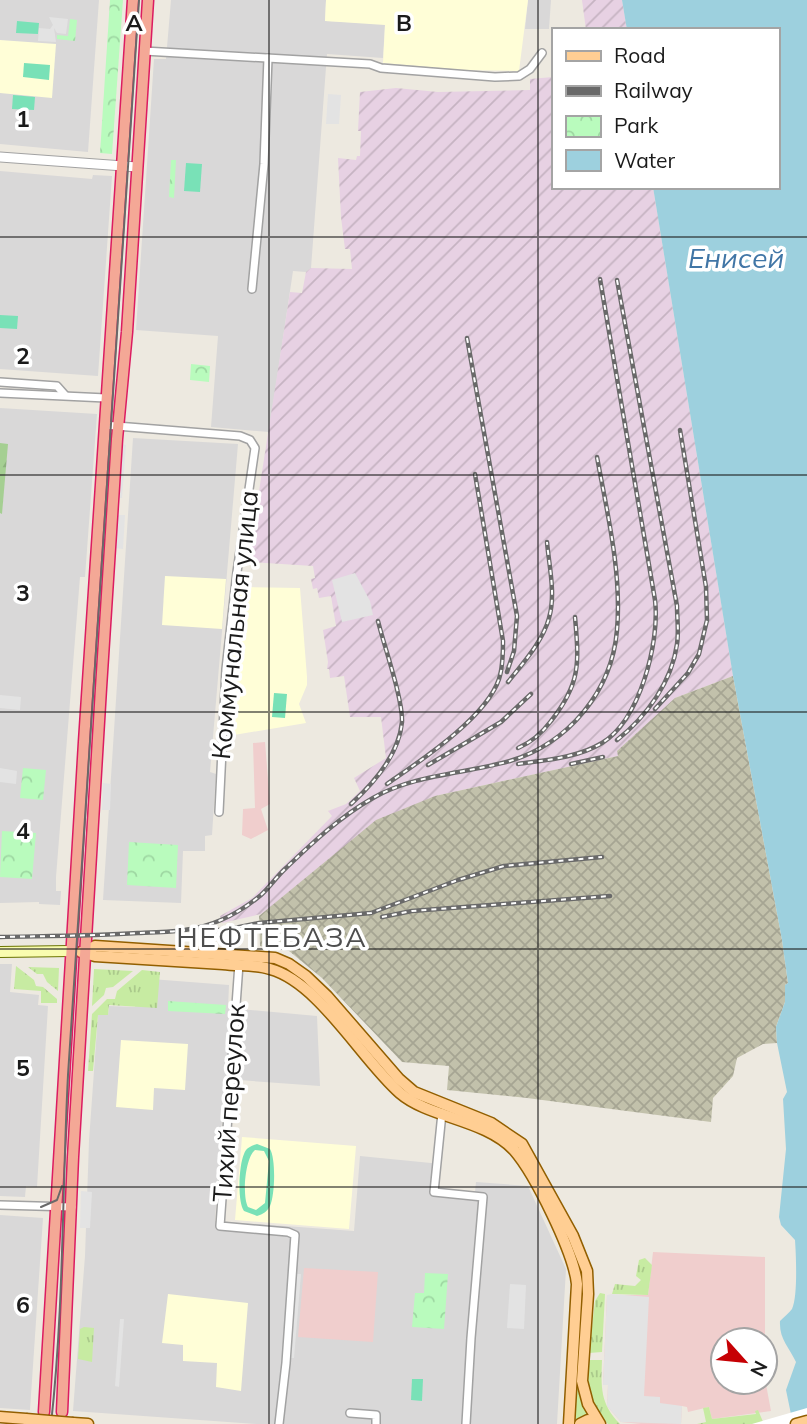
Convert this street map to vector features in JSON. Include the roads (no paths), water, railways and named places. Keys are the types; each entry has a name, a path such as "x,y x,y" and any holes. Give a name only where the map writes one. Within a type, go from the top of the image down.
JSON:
{"highway":[{"path":"44,1412 51,1207 71,951 133,0"},
{"path":"62,1412 73,1157 148,0"}],"main road":[{"path":"0,952 71,951 95,956 239,961 275,958 306,976 327,996 399,1079 414,1092 489,1128 531,1166 577,1257 587,1271 582,1381 588,1404 599,1424"},
{"path":"239,961 272,969 303,988 391,1085 411,1101 489,1128"},
{"path":"569,1424 577,1257"},
{"path":"0,1417 88,1424"},
{"path":"580,1424 591,1420 599,1424"},
{"path":"796,1424 807,1421"}],"street":[{"path":"144,51 370,64 393,69 495,78 520,76 530,69 542,53"},
{"path":"252,289 264,164 268,58"},
{"path":"0,157 137,167"},
{"path":"0,382 57,386 65,395"},
{"path":"0,393 106,398"},
{"path":"104,425 119,427"},
{"name":"Коммунальная улица","path":"119,427 240,436 250,440 254,448 226,669 219,812"},
{"name":"Тихий переулок","path":"239,961 220,1226 288,1232 295,1235 279,1424"},
{"path":"442,1112 434,1192 482,1197 466,1424"},
{"path":"0,1205 72,1207"},
{"path":"350,1413 376,1415 376,1424"}],"water":[{"name":"Енисей","path":"622,0 807,0 807,1424 793,1424 786,1390 796,1362 780,1327 780,1321 792,1309 794,1303 796,1275 795,1240 781,1225 779,1217 786,1149 783,1099 787,1092 776,1027 785,1002 785,985 788,983 733,676 653,189 779,189 779,28 627,28"}],"tram line":[{"path":"51,1424 61,1293 68,1075 139,0"},
{"path":"41,1207 57,1200 62,1186"}],"railway":[{"path":"518,764 582,752 602,743 615,732 637,699 645,679 654,637 655,600 600,279"},
{"path":"617,280 677,606 678,630 670,672 656,698 638,721 617,740"},
{"path":"467,338 517,616 514,651 507,672"},
{"path":"655,709 688,673 699,654 707,620 706,587 680,430"},
{"path":"0,937 169,932 211,924 256,899 317,840 373,798 423,779 510,761 551,742 584,712 597,694 613,652 617,630 616,565 597,457"},
{"path":"387,784 434,751 467,723 492,694 499,679 503,641 475,474"},
{"path":"508,682 537,643 549,618 552,590 547,542"},
{"path":"518,748 544,729 561,708 573,684 577,660 575,617"},
{"path":"351,804 376,778 391,757 402,722 402,712 378,621"},
{"path":"428,765 501,722 531,694"},
{"path":"571,764 603,757"},
{"path":"208,930 371,913 458,880 504,866 602,857"},
{"path":"382,917 412,911 610,896"}],"district":[{"name":"НЕФТЕБАЗА","path":"272,937"}]}
